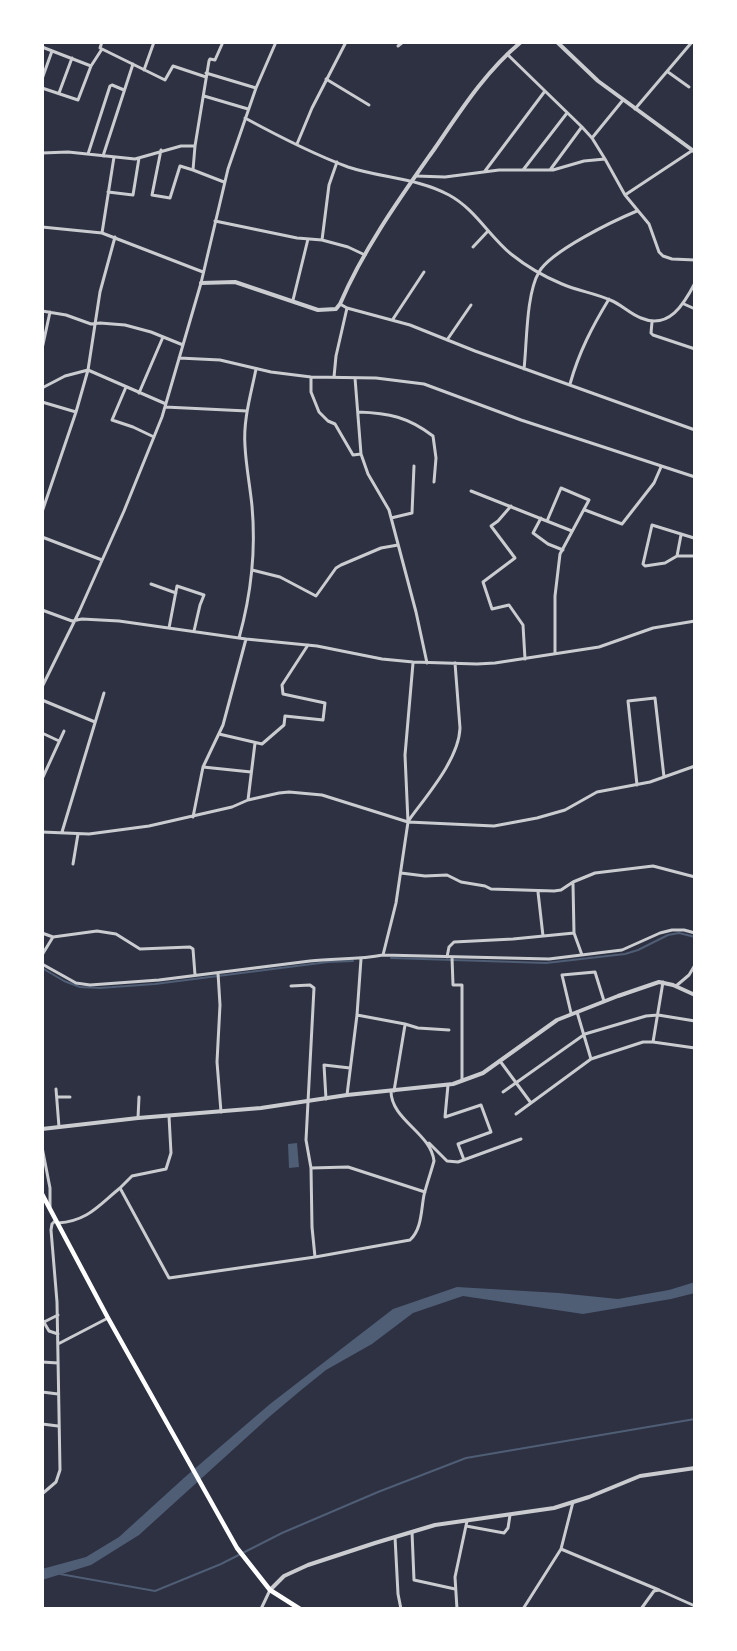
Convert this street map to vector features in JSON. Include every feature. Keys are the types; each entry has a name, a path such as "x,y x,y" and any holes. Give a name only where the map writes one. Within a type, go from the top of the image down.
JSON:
{"main road":[{"path":"42,1194 108,1318 237,1548 270,1590 300,1609"}],"street":[{"path":"42,88 78,100 91,66 102,49 100,48 102,42"},
{"path":"144,70 153,42"},
{"path":"194,170 195,147 206,75 210,59 215,60 223,42"},
{"path":"42,687 76,620 166,406 201,283 224,182 256,88 276,42"},
{"path":"297,144 326,79 346,42"},
{"path":"398,46 404,42"},
{"path":"201,283 235,282 325,310 336,309 365,255 412,181 483,79 521,42"},
{"path":"557,42 598,81 694,151 626,195"},
{"path":"635,109 692,42"},
{"path":"42,47 91,66"},
{"path":"102,49 165,80 173,66 256,88"},
{"path":"42,79 52,51"},
{"path":"507,54 592,138 626,195 649,224 659,252 663,256 695,260"},
{"path":"59,94 72,58"},
{"path":"103,156 133,64"},
{"path":"668,72 689,87"},
{"path":"326,79 369,105"},
{"path":"88,154 110,86 124,90"},
{"path":"485,171 545,91"},
{"path":"204,96 248,110"},
{"path":"592,138 623,100"},
{"path":"523,170 567,113"},
{"path":"245,118 337,162 403,181 428,185 450,195 471,211 511,254 561,284 609,299 639,318 652,322 670,317 684,304 695,283"},
{"path":"550,170 582,128"},
{"path":"42,153 59,151 139,158 181,146 195,147"},
{"path":"161,150 152,195 170,198 180,166 224,182"},
{"path":"102,233 114,157"},
{"path":"108,192 133,195 139,158"},
{"path":"416,176 457,176 485,171 550,170 584,161 605,159"},
{"path":"322,240 329,185 337,162"},
{"path":"524,369 532,291 539,272 569,247 605,225 637,211"},
{"path":"215,221 297,238 322,240 348,247 365,255"},
{"path":"42,227 102,233 203,272"},
{"path":"473,247 489,230"},
{"path":"42,512 88,370 100,292 116,237"},
{"path":"293,300 308,239"},
{"path":"393,320 424,272"},
{"path":"570,385 579,353 589,331 609,299"},
{"path":"340,304 347,308 393,320 695,430"},
{"path":"684,304 695,309"},
{"path":"447,340 471,305"},
{"path":"334,377 336,356 347,308"},
{"path":"42,311 66,315 81,322 125,325 183,345"},
{"path":"42,349 50,312"},
{"path":"652,322 651,333 653,335 695,349"},
{"path":"139,393 163,337"},
{"path":"179,358 220,360 256,369 311,377 394,379 424,384 521,420 695,477"},
{"path":"239,638 248,604 252,570 252,508 245,445 248,411 256,369"},
{"path":"42,387 65,376 88,370 166,406 248,411"},
{"path":"311,377 312,392 319,412 335,424 353,455 361,454"},
{"path":"356,378 361,454 368,474 389,510 427,663"},
{"path":"126,387 112,420 154,437"},
{"path":"42,402 76,412"},
{"path":"358,412 381,413 406,419 433,436 436,458 434,482"},
{"path":"391,518 412,513 414,466"},
{"path":"585,510 622,524 654,483 661,467"},
{"path":"547,520 561,488 589,500 559,561 555,596 555,654"},
{"path":"471,491 572,531"},
{"path":"511,506 491,526 515,558 483,582 492,609 509,605 523,625 525,659"},
{"path":"541,518 533,533 548,544 563,550"},
{"path":"695,534 694,538 652,525 643,564 645,566 665,563 677,556 695,556"},
{"path":"677,556 681,535"},
{"path":"42,537 102,560"},
{"path":"252,570 280,577 316,596 336,568 381,548 399,545"},
{"path":"151,584 176,592"},
{"path":"169,628 177,586 204,595 194,631"},
{"path":"42,610 72,621 119,621 246,639 308,645 382,659 427,663 495,663 525,659 599,647 653,628 695,621"},
{"path":"193,817 203,767 219,735 246,639"},
{"path":"219,735 262,744 284,725 285,716 323,720 325,703 283,694 282,686 308,645"},
{"path":"383,956 396,903 408,822 405,755 413,662"},
{"path":"408,822 443,770 459,738 455,663"},
{"path":"62,832 104,693"},
{"path":"637,785 628,700 655,698 664,777"},
{"path":"42,700 95,722"},
{"path":"42,779 46,766 64,732"},
{"path":"42,733 59,741"},
{"path":"248,801 255,743"},
{"path":"42,764 46,766"},
{"path":"42,832 78,834 112,832 193,817 279,793 322,795 408,822 480,826 508,825 565,810 597,792 637,785 695,766"},
{"path":"203,767 251,772"},
{"path":"73,864 78,834"},
{"path":"401,873 425,876 447,875 461,882 491,889 538,892 561,890 595,873 653,866 695,877"},
{"path":"573,882 574,933 582,955"},
{"path":"538,892 543,936"},
{"path":"42,964 76,983 90,985 142,982 334,958 361,959 383,956 549,959 622,950 672,930 695,933"},
{"path":"42,933 53,937 97,931 116,934 140,949 190,947 194,949 195,975"},
{"path":"462,1081 462,985 453,985 450,947 454,942 574,933"},
{"path":"42,955 53,937"},
{"path":"346,1095 357,1015 361,959"},
{"path":"675,986 688,975 695,965"},
{"path":"571,1013 562,975 595,972 604,1001"},
{"path":"218,973 220,1005 217,1062 221,1112"},
{"path":"653,1042 663,982"},
{"path":"42,1129 169,1115 221,1112 346,1095 448,1085 483,1073 556,1020 571,1013 663,982 695,995"},
{"path":"291,986 310,985 314,988 306,1140 311,1168 315,1257"},
{"path":"577,1011 591,1059"},
{"path":"357,1015 418,1028 449,1030"},
{"path":"503,1092 585,1034 636,1018 658,1015 695,1021"},
{"path":"405,1024 392,1098 409,1124 425,1140 447,1161 458,1162 521,1139"},
{"path":"516,1114 591,1059 643,1042 695,1048"},
{"path":"500,1061 531,1103"},
{"path":"326,1098 324,1065 350,1068"},
{"path":"448,1085 445,1117 481,1105 491,1132 458,1144 464,1160"},
{"path":"56,1089 59,1127"},
{"path":"57,1097 70,1096"},
{"path":"138,1118 139,1097"},
{"path":"42,1494 52,1487 60,1475 58,1315 52,1224 77,1221 93,1212 132,1176 166,1169 171,1153 169,1115"},
{"path":"120,1188 170,1278 315,1257 412,1240 421,1221 425,1192 434,1161 425,1140"},
{"path":"42,1147 50,1188 50,1209"},
{"path":"311,1168 348,1167 425,1192"},
{"path":"58,1315 43,1321 52,1333 58,1334"},
{"path":"58,1344 108,1318"},
{"path":"42,1362 58,1363"},
{"path":"42,1392 58,1394"},
{"path":"42,1424 59,1426"},
{"path":"261,1609 270,1590 292,1571 395,1537 435,1525 554,1508 640,1476 695,1468"},
{"path":"523,1609 561,1549 573,1502"},
{"path":"466,1526 504,1533 508,1528 510,1514"},
{"path":"457,1609 455,1577 467,1521"},
{"path":"412,1532 414,1580 455,1589"},
{"path":"395,1537 401,1609"},
{"path":"561,1549 694,1604"},
{"path":"641,1609 654,1591 658,1590"}],"water":[{"path":"297,1143 299,1167 289,1168 288,1144"},
{"path":"695,1282 695,1293 583,1314 463,1296 413,1313 372,1344 326,1370 300,1391 139,1535 91,1565 42,1580 42,1569 86,1557 119,1537 270,1404 393,1309 457,1287 618,1299 669,1290"}],"waterway":[{"path":"391,958 546,963 625,954 668,935 679,933 695,937"},
{"path":"42,968 80,987 100,988 155,984 328,962 353,961"},
{"path":"60,1574 155,1591 221,1564 282,1533 466,1458 695,1419"}]}
